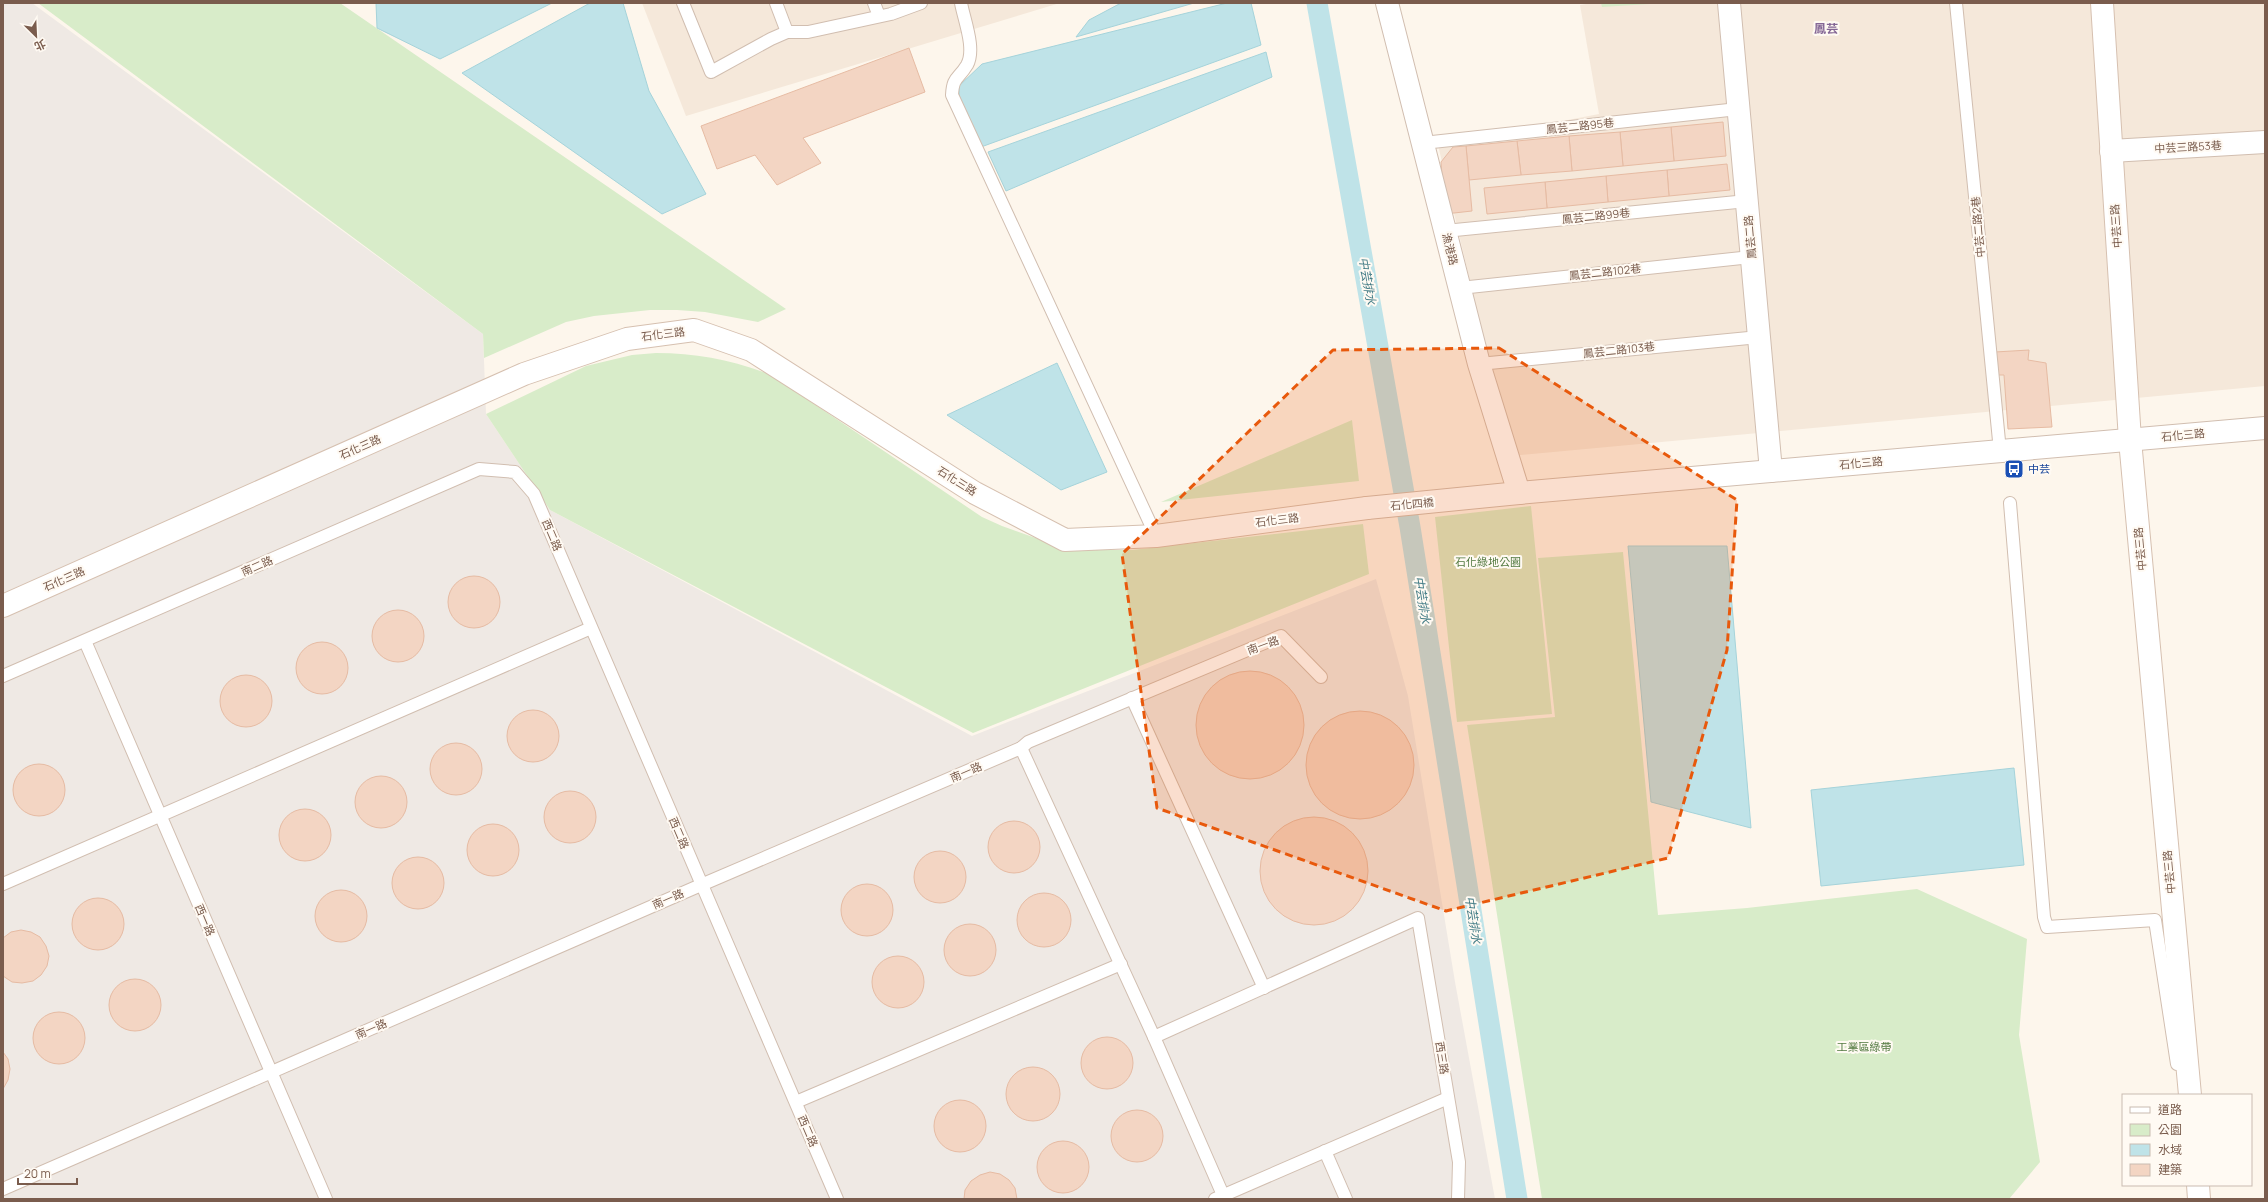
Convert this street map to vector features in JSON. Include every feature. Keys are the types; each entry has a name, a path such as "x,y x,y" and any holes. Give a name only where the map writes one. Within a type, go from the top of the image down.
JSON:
{"street":[{"name":"漁港路","path":"1387,3 1479,364 1519,493"},
{"name":"鳳芸二路","path":"1729,3 1771,471"},
{"name":"中芸三路","path":"2102,3 2130,440 2190,1094"},
{"name":"中芸三路53巷","path":"2111,151 2265,142"},
{"name":"石化三路","path":"3,606 524,374 627,339 694,330 751,350 975,493 1065,540 1156,536 1367,508"},
{"name":"石化三路","path":"1456,500 1519,493 2265,428"},
{"name":"石化四橋","path":"1367,508 1456,500"},
{"path":"2197,1186 2198,1199"}],"lane":[{"path":"683,3 711,72 771,39 787,32 808,32 891,14 921,3"},
{"path":"776,3 787,32"},
{"path":"874,3 879,16"},
{"path":"961,3 970,49 967,64 953,82 952,95 1156,536"},
{"name":"中芸二路2巷","path":"1956,3 2000,452"},
{"name":"鳳芸二路95巷","path":"1422,143 1738,108"},
{"name":"鳳芸二路99巷","path":"1445,230 1746,201"},
{"name":"鳳芸二路102巷","path":"1460,288 1751,257"},
{"name":"鳳芸二路103巷","path":"1479,364 1759,337"},
{"name":"南二路","path":"3,676 479,469 515,472"},
{"name":"西二路","path":"515,472 534,494 837,1199"},
{"path":"2010,503 2044,917 2047,927 2155,920 2182,1094"},
{"path":"3,884 591,628"},
{"name":"南一路","path":"3,1189 701,885 1021,748 1028,742 1281,636 1321,677"},
{"name":"西一路","path":"84,641 270,1073 326,1199"},
{"path":"1132,698 1264,988 1154,1037"},
{"path":"1021,748 1154,1037 1219,1197 1448,1098"},
{"name":"西三路","path":"1264,988 1418,918 1459,1162 1458,1199"},
{"path":"796,1102 1121,964"},
{"path":"1325,1151 1346,1199"}],"highlighted area":[{"path":"1499,348 1737,500 1727,650 1668,858 1446,911 1157,808 1122,554 1333,350"}],"shaded area":[{"path":"3,3 32,3 483,334 486,414 550,510 972,736 1376,579 1408,696 1455,982 1495,1199 3,1199"},
{"path":"642,3 1060,3 686,116"},
{"path":"1592,3 2265,3 2265,386 1511,456 1438,145 1599,114 1580,5"}],"green space":[{"path":"38,3 340,3 786,309 758,322 705,312 677,310 650,310 594,316 566,322 484,358 483,334"},
{"path":"1601,3 1665,3 1602,7"},
{"path":"656,353 686,354 715,358 743,365 771,375 982,517 1044,541 1102,550 1132,550 1363,524 1369,574 973,733 550,510 486,414 586,366 632,355"},
{"path":"1352,420 1359,481 1161,502"},
{"name":"石化綠地公園","path":"1531,506 1552,714 1457,722 1435,517"},
{"name":"工業區綠帶","path":"1623,552 1658,915 1747,908 1917,889 2027,939 2019,1035 2040,1162 2009,1199 1542,1199 1467,725 1555,717 1538,558"}],"water":[{"path":"376,3 552,3 440,59 377,28"},
{"path":"590,3 623,3 649,91 706,194 662,214 462,73"},
{"path":"1121,3 1194,3 1076,37 1089,20"},
{"path":"1227,3 1251,3 1261,45 981,147 959,100 959,86 982,64"},
{"path":"1266,52 1272,77 1006,191 988,152"},
{"path":"1057,363 1107,472 1061,490 947,415"},
{"path":"1628,546 1727,546 1751,828 1651,802"},
{"path":"2014,768 2024,865 1821,886 1811,790"}],"building":[{"path":"909,48 925,92 803,138 821,163 777,185 755,155 717,169 701,126"},
{"path":"1723,122 1726,156 1674,161 1671,127"},
{"path":"1671,127 1674,161 1623,166 1620,132"},
{"path":"1620,132 1623,166 1572,171 1569,136"},
{"path":"1569,136 1572,171 1521,175 1517,141"},
{"path":"1517,141 1521,175 1469,180 1466,146"},
{"path":"1466,146 1472,211 1445,214 1441,162 1453,147"},
{"path":"1727,164 1730,190 1669,196 1667,170"},
{"path":"1667,170 1669,196 1608,202 1606,176"},
{"path":"1606,176 1608,202 1547,208 1545,182"},
{"path":"1545,182 1547,208 1487,214 1484,188"},
{"path":"2029,350 2028,360 2046,363 2052,427 2008,429 2004,375 1997,375 1995,352"},
{"path":"469,576 479,576 493,583 500,597 500,607 493,621 479,628 469,628 459,624 452,617 448,607 448,597 452,587 459,580"},
{"path":"393,610 403,610 417,617 424,631 424,641 417,655 403,662 393,662 383,658 376,651 372,641 372,631 376,621 383,614"},
{"path":"317,642 327,642 341,649 348,663 348,673 341,687 327,694 317,694 307,690 300,683 296,673 296,663 300,653 307,646"},
{"path":"1250,671 1271,675 1288,687 1300,704 1304,725 1300,746 1288,763 1271,775 1250,779 1229,775 1212,763 1200,746 1196,725 1200,704 1212,687 1229,675"},
{"path":"241,675 251,675 265,682 272,696 272,706 265,720 251,727 241,727 231,723 224,716 220,706 220,696 224,686 231,679"},
{"path":"528,710 538,710 552,717 559,731 559,741 552,755 538,762 528,762 518,758 511,751 507,741 507,731 511,721 518,714"},
{"path":"1360,711 1381,715 1398,727 1410,744 1414,765 1410,786 1398,803 1381,815 1360,819 1339,815 1322,803 1310,786 1306,765 1310,744 1322,727 1339,715"},
{"path":"451,743 461,743 475,750 482,764 482,774 475,788 461,795 451,795 441,791 434,784 430,774 430,764 434,754 441,747"},
{"path":"34,764 44,764 58,771 65,785 65,795 58,809 44,816 34,816 24,812 17,805 13,795 13,785 17,775 24,768"},
{"path":"376,776 386,776 400,783 407,797 407,807 400,821 386,828 376,828 366,824 359,817 355,807 355,797 359,787 366,780"},
{"path":"565,791 575,791 589,798 596,812 596,822 589,836 575,843 565,843 555,839 548,832 544,822 544,812 548,802 555,795"},
{"path":"300,809 310,809 324,816 331,830 331,840 324,854 310,861 300,861 290,857 283,850 279,840 279,830 283,820 290,813"},
{"path":"1314,817 1335,821 1352,833 1364,850 1368,871 1364,892 1352,909 1335,921 1314,925 1293,921 1276,909 1264,892 1260,871 1264,850 1276,833 1293,821"},
{"path":"1009,821 1019,821 1033,828 1040,842 1040,852 1033,866 1019,873 1009,873 999,869 992,862 988,852 988,842 992,832 999,825"},
{"path":"488,824 498,824 512,831 519,845 519,855 512,869 498,876 488,876 478,872 471,865 467,855 467,845 471,835 478,828"},
{"path":"935,851 945,851 959,858 966,872 966,882 959,896 945,903 935,903 925,899 918,892 914,882 914,872 918,862 925,855"},
{"path":"413,857 423,857 437,864 444,878 444,888 437,902 423,909 413,909 403,905 396,898 392,888 392,878 396,868 403,861"},
{"path":"862,884 872,884 886,891 893,905 893,915 886,929 872,936 862,936 852,932 845,925 841,915 841,905 845,895 852,888"},
{"path":"336,890 346,890 360,897 367,911 367,921 360,935 346,942 336,942 326,938 319,931 315,921 315,911 319,901 326,894"},
{"path":"1044,893 1054,895 1063,901 1069,910 1071,920 1069,930 1063,939 1054,945 1044,947 1034,945 1025,939 1019,930 1017,920 1019,910 1025,901 1034,895"},
{"path":"93,898 103,898 117,905 124,919 124,929 117,943 103,950 93,950 83,946 76,939 72,929 72,919 76,909 83,902"},
{"path":"965,924 975,924 989,931 996,945 996,955 989,969 975,976 965,976 955,972 948,965 944,955 944,945 948,935 955,928"},
{"path":"21,930 31,932 40,937 46,946 49,956 47,966 41,975 33,981 22,983 12,982 3,976 3,938 11,932"},
{"path":"893,956 903,956 917,963 924,977 924,987 917,1001 903,1008 893,1008 883,1004 876,997 872,987 872,977 876,967 883,960"},
{"path":"130,979 140,979 154,986 161,1000 161,1010 154,1024 140,1031 130,1031 120,1027 113,1020 109,1010 109,1000 113,990 120,983"},
{"path":"54,1012 64,1012 78,1019 85,1033 85,1043 78,1057 64,1064 54,1064 44,1060 37,1053 33,1043 33,1033 37,1023 44,1016"},
{"path":"1102,1037 1112,1037 1126,1044 1133,1058 1133,1068 1126,1082 1112,1089 1102,1089 1092,1085 1085,1078 1081,1068 1081,1058 1085,1048 1092,1041"},
{"path":"3,1052 8,1059 10,1069 8,1080 3,1089"},
{"path":"1033,1067 1043,1069 1052,1075 1058,1084 1060,1094 1058,1104 1052,1113 1043,1119 1033,1121 1023,1119 1014,1113 1008,1104 1006,1094 1008,1084 1014,1075 1023,1069"},
{"path":"955,1100 965,1100 979,1107 986,1121 986,1131 979,1145 965,1152 955,1152 945,1148 938,1141 934,1131 934,1121 938,1111 945,1104"},
{"path":"1132,1110 1142,1110 1156,1117 1163,1131 1163,1141 1156,1155 1142,1162 1132,1162 1122,1158 1115,1151 1111,1141 1111,1131 1115,1121 1122,1114"},
{"path":"1058,1141 1068,1141 1082,1148 1089,1162 1089,1172 1082,1186 1068,1193 1058,1193 1048,1189 1041,1182 1037,1172 1037,1162 1041,1152 1048,1145"},
{"path":"990,1172 1000,1174 1009,1180 1015,1188 1017,1199 964,1199 965,1190 971,1181 980,1175"}],"waterway":[{"name":"中芸排水","path":"1317,3 1410,527 1517,1199"}],"place":[{"name":"中芸","path":"2014,469"}],"district":[{"name":"鳳芸","path":"1826,29"}]}
